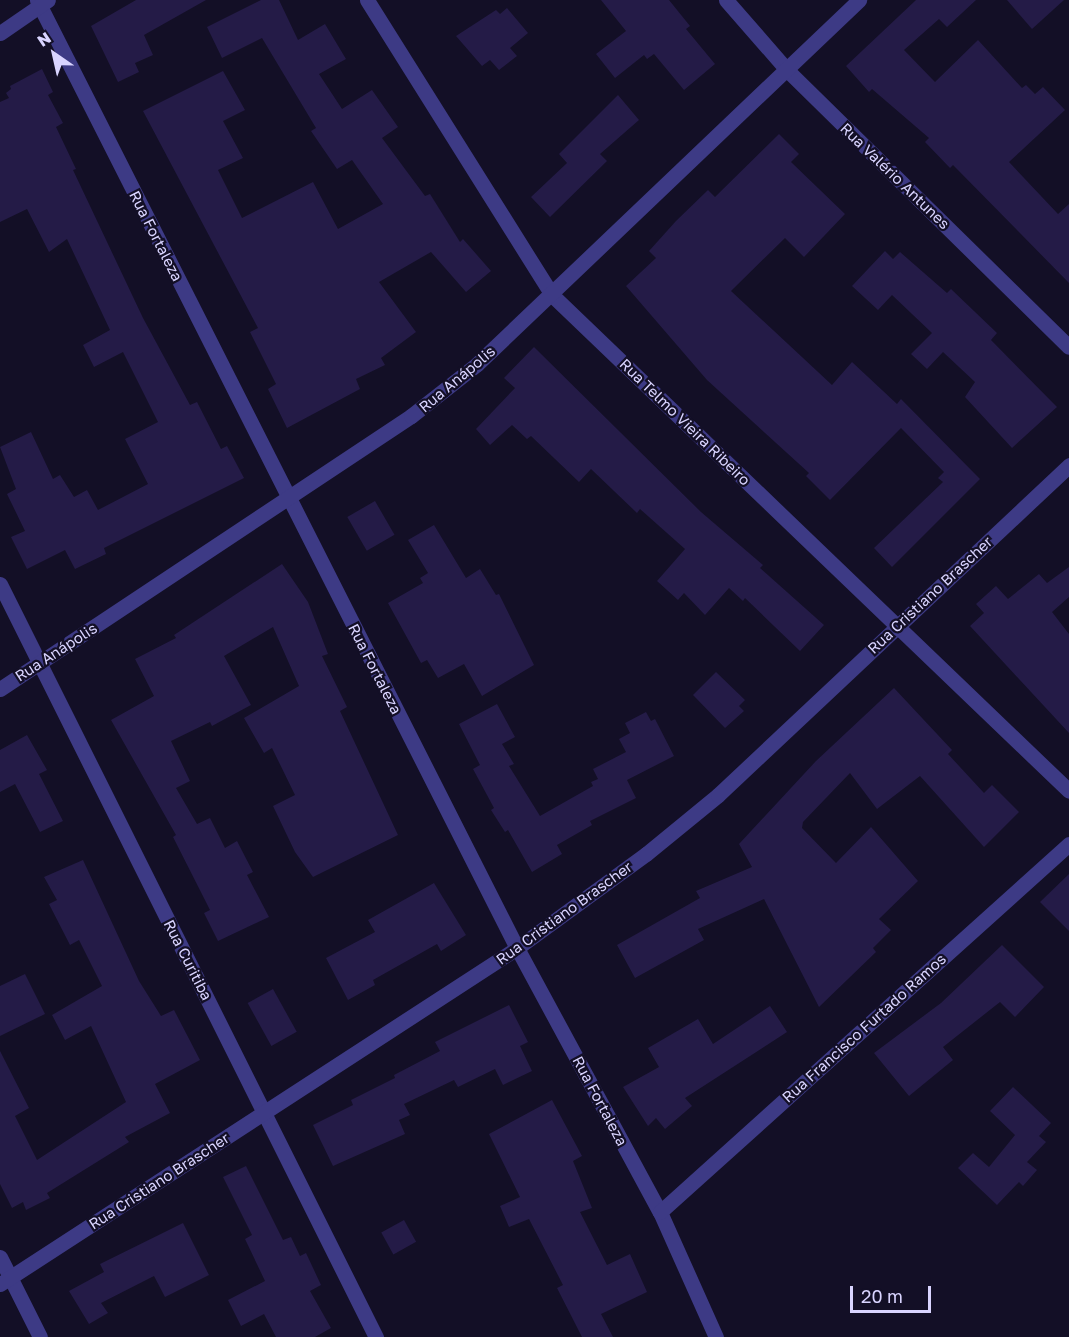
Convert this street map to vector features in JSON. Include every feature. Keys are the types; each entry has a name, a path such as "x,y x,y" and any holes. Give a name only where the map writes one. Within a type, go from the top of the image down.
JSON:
{"street":[{"name":"Rua Telmo Vieira Ribeiro","path":"368,0 552,295 1069,791"},
{"name":"Rua Valério Antunes","path":"726,0 787,70 1069,347"},
{"name":"Rua Anápolis","path":"0,689 289,500 411,416 477,364 859,0"},
{"path":"0,33 42,2"},
{"name":"Rua Fortaleza","path":"42,2 289,500 518,948 660,1212 716,1337"},
{"name":"Rua Cristiano Brascher","path":"5,1281 518,948 646,854 718,795 1069,465"},
{"name":"Rua Curitiba","path":"0,584 376,1337"},
{"name":"Rua Francisco Furtado Ramos","path":"660,1212 1069,844"},
{"path":"0,1257 5,1281 40,1337"}],"building":[{"path":"136,0 206,0 144,35 153,55 135,63 139,72 118,82 91,26"},
{"path":"261,0 279,0 298,40 325,24 346,59 319,74 342,109 372,90 398,127 382,138 425,196 430,194 460,242 463,239 491,271 466,292 431,252 379,282 416,332 381,358 385,365 356,379 360,389 287,428 268,389 276,384 250,332 258,328 143,111 223,71 245,110 223,121 243,158 218,170 242,218 313,182 338,229 383,204 352,160 337,169 311,131 316,128 262,38 222,58 207,27"},
{"path":"601,0 669,0 690,26 686,29 715,64 684,90 654,54 647,59 644,55 615,78 596,54 626,31"},
{"path":"916,0 976,0 947,27 939,19 904,50 935,82 978,40 1022,88 1026,85 1035,94 1043,87 1065,110 1009,162 1058,214 1069,204 1069,283 953,165 950,168 925,142 929,138 872,89 869,92 846,66"},
{"path":"1007,0 1064,0 1032,29"},
{"path":"507,8 528,33 510,48 517,56 499,70 490,60 482,66 456,36 496,10 500,14"},
{"path":"42,69 53,92 48,95 63,123 56,127 76,169 73,170 143,318 190,405 197,402 221,449 227,446 244,478 104,548 106,554 75,569 65,550 27,569 11,537 25,531 7,494 16,489 0,447 31,432 53,479 60,475 74,497 87,490 98,510 148,484 125,439 158,422 123,352 94,367 83,345 110,330 67,239 49,252 27,209 0,222 0,102 9,98 6,93 11,89 10,86"},
{"path":"618,95 639,120 600,154 607,161 550,217 531,197 567,163 559,154"},
{"path":"779,134 799,154 791,162 845,214 804,257 785,238 731,291 832,385 852,362 897,404 901,399 980,479 892,567 874,548 943,482 938,478 944,472 901,428 830,500 806,476 809,473 707,380 626,286 656,258 649,251 676,221 708,190 715,197"},
{"path":"885,251 893,259 900,252 947,293 951,289 997,333 991,340 1057,407 1012,448 965,397 975,382 943,352 927,369 911,354 932,333 892,295 878,310 852,286"},
{"path":"534,347 701,512 763,565 760,568 824,625 800,651 745,598 743,601 729,588 705,615 684,593 678,600 657,581 685,549 640,509 637,513 591,469 579,482 531,436 527,439 512,425 490,445 476,429 515,388 504,378"},
{"path":"375,501 395,535 367,551 347,517"},
{"path":"434,525 466,578 480,569 496,595 499,594 534,665 482,696 464,664 438,678 427,660 421,663 388,603 423,583 420,578 428,573 408,540"},
{"path":"282,564 308,602 328,654 322,656 347,707 340,711 398,835 313,877 295,852 273,806 295,795 272,748 264,753 244,718 299,686 273,627 224,656 251,705 212,726 210,722 171,741 190,781 176,788 197,824 210,818 225,848 237,841 253,872 247,875 269,917 218,941 204,913 210,910 173,837 176,835 111,720 154,696 135,659 176,638 174,635"},
{"path":"1069,567 1069,597 1052,612 1069,634 1069,733 970,626 984,613 976,604 996,586 1008,599 1039,574 1047,583"},
{"path":"716,672 745,700 739,706 744,711 725,728 693,695"},
{"path":"894,688 952,750 948,754 984,793 992,785 1019,812 984,847 920,776 877,809 850,773 803,822 802,828 836,863 871,827 918,881 879,919 891,930 873,948 876,952 819,1007 764,899 698,929 704,940 635,978 617,945 700,898 696,891 752,867 739,844 816,761"},
{"path":"497,704 515,737 502,744 514,764 509,766 540,816 593,786 591,782 598,779 593,769 626,752 619,739 630,733 625,723 646,712 651,721 655,719 674,756 627,780 636,798 590,821 592,825 557,845 562,854 532,872 508,830 505,832 491,810 494,808 473,769 480,765 459,724"},
{"path":"27,735 47,770 39,774 63,821 40,832 15,784 0,792 0,750"},
{"path":"83,860 139,981 161,1016 174,1010 200,1060 155,1084 170,1113 125,1137 129,1142 47,1193 50,1198 26,1210 23,1202 12,1208 0,1184 0,1051 29,1108 15,1116 37,1160 126,1102 91,1026 65,1040 52,1015 102,986 79,940 70,945 49,904 57,900 44,877"},
{"path":"1069,874 1069,931 1040,902"},
{"path":"434,883 466,935 441,951 437,944 373,980 375,985 348,1000 326,958 375,932 368,920"},
{"path":"1002,945 1044,987 1015,1017 1000,1002 943,1047 953,1060 909,1096 874,1053 941,1003"},
{"path":"25,974 45,1014 0,1036 0,986"},
{"path":"273,989 297,1032 271,1046 248,1003"},
{"path":"509,1005 528,1042 520,1046 532,1071 503,1085 495,1069 458,1087 454,1080 404,1104 410,1115 399,1120 405,1134 333,1166 313,1125 353,1105 351,1100 395,1078 394,1075 440,1051 435,1042"},
{"path":"770,1006 787,1032 685,1098 692,1106 665,1129 656,1118 648,1126 623,1087 659,1067 648,1048 698,1019 713,1044"},
{"path":"1013,1087 1051,1123 1039,1136 1046,1142 1027,1162 1037,1170 1023,1186 1019,1182 997,1205 958,1168 973,1153 989,1167 1015,1135 990,1111"},
{"path":"552,1100 582,1156 573,1161 592,1208 580,1212 607,1265 630,1254 647,1292 601,1314 613,1337 582,1337 557,1288 563,1285 529,1219 509,1227 500,1206 520,1197 489,1134"},
{"path":"246,1166 283,1240 291,1237 300,1256 306,1253 321,1285 310,1291 331,1328 315,1337 276,1337 264,1314 241,1326 228,1300 265,1281 245,1239 252,1235 223,1177"},
{"path":"404,1220 416,1242 393,1254 381,1233"},
{"path":"183,1223 209,1275 165,1297 154,1276 101,1303 108,1313 89,1324 69,1291 104,1272 100,1264"}]}
